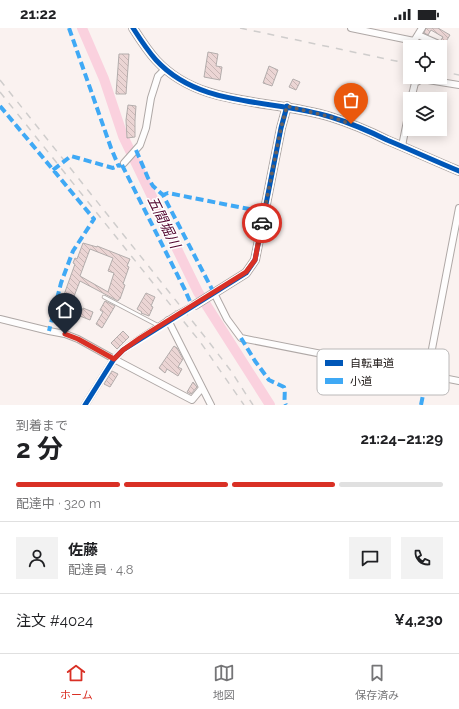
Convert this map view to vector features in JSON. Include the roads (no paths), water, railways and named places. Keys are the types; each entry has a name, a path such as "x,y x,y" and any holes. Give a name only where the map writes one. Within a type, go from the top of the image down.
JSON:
{"street":[{"path":"133,28 146,47 165,69 190,86 214,95 287,106 331,117 459,171"},
{"path":"351,28 414,41 422,28"},
{"path":"418,35 430,40"},
{"path":"124,162 140,145 146,128 151,98 158,76 165,69"},
{"path":"413,92 415,83 422,79 459,85"},
{"path":"85,405 114,359 123,350 168,320 195,305 246,272 255,260 281,128 287,106"},
{"path":"402,146 404,136"},
{"path":"432,349 459,208"},
{"path":"214,293 227,318 241,338 317,353"},
{"path":"0,318 17,324 72,336 192,400 202,388"},
{"path":"168,320 211,405"},
{"path":"449,379 459,381"}],"lane":[{"path":"104,297 159,326"}],"waterway":[{"name":"五間堀川","path":"82,28 104,79 123,136 198,292 270,405"}],"railway":[{"path":"240,28 403,63"},
{"path":"447,72 459,75"},
{"path":"0,80 209,342 231,371 253,405"},
{"path":"0,92 201,343 244,405"}]}
